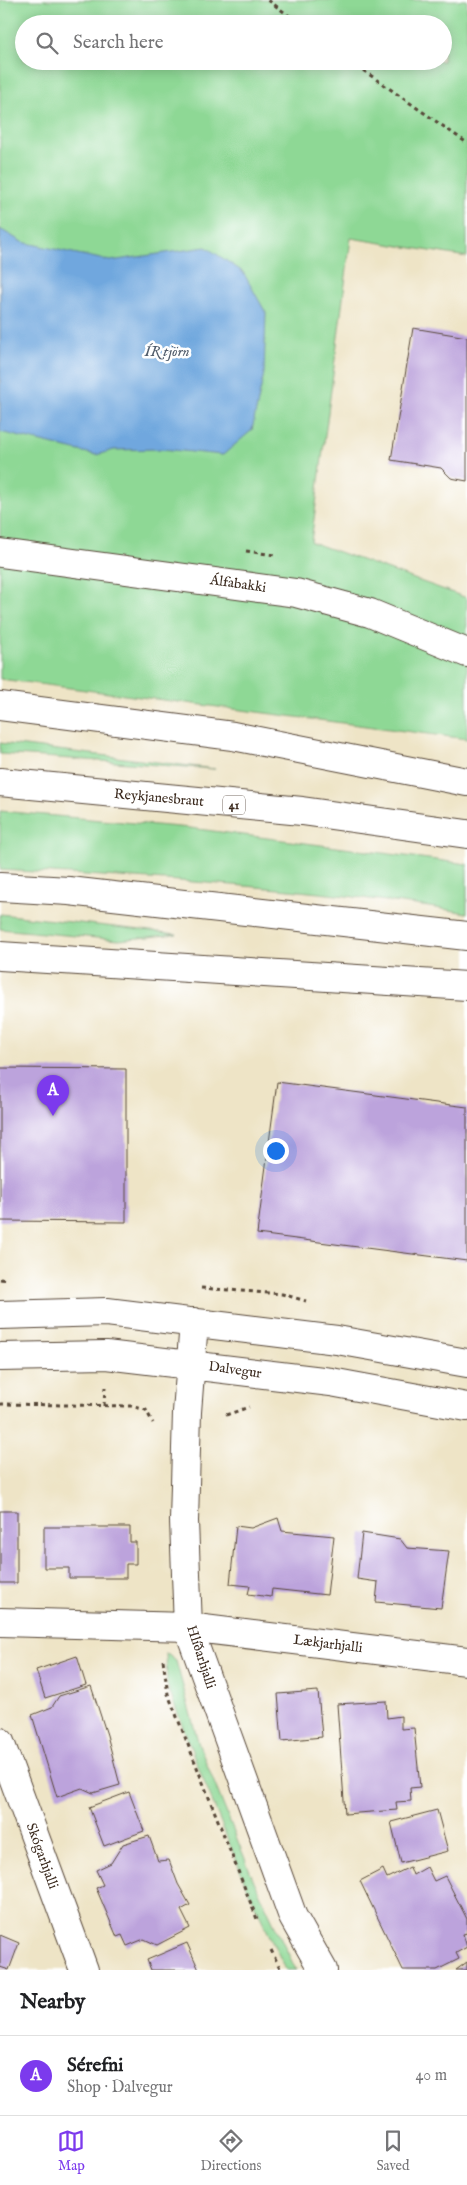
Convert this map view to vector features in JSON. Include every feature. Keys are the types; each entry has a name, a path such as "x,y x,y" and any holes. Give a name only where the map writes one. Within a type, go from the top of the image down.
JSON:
{"main road":[{"name":"Álfabakki","path":"0,553 296,593 370,613 467,653"},
{"path":"0,706 233,736 467,782"},
{"name":"Reykjanesbraut","path":"0,782 302,811 467,834"},
{"path":"0,887 70,891 467,936"},
{"path":"0,956 467,986"},
{"path":"0,1315 107,1312 338,1340 467,1363"},
{"name":"Hlíðarhjalli","path":"194,1322 187,1412 184,1521 189,1600 188,1627 293,1918 323,1970"},
{"name":"Dalvegur","path":"0,1357 106,1355 331,1382 467,1407"},
{"path":"0,1622 188,1627"},
{"name":"Lækjarhjalli","path":"188,1627 467,1661"},
{"name":"Skógarhjalli","path":"0,1742 84,1970"}],"path":[{"path":"268,0 288,15"},
{"path":"363,70 467,143"},
{"path":"104,1406 105,1386"},
{"path":"0,1404 131,1406 146,1410"},
{"path":"150,1626 163,1657 168,1694 257,1920"},
{"path":"269,1946 281,1970"}],"green space":[{"path":"0,0 467,0 467,257 351,238 311,542 467,598 467,739 0,679"},
{"path":"0,743 215,769 0,754"},
{"path":"0,811 190,828 467,864 467,913 293,890 0,870"},
{"path":"0,914 177,934 119,940 0,929"},
{"path":"166,1653 176,1661 199,1745 254,1881 296,1970 286,1970 252,1899 167,1685"}],"water":[{"name":"ÍR tjörn","path":"0,229 22,242 110,261 206,247 243,272 266,313 264,373 252,430 223,455 162,449 114,450 96,455 0,432"}],"building":[{"path":"413,328 467,337 467,481 451,478 441,468 391,460"},
{"path":"0,1068 126,1069 126,1222 0,1221"},
{"path":"277,1082 467,1107 467,1261 257,1234"},
{"path":"0,1511 17,1511 17,1583 0,1583"},
{"path":"278,1518 282,1531 334,1536 327,1595 272,1589 271,1597 248,1594 250,1586 230,1584 236,1526 251,1528"},
{"path":"44,1527 130,1527 130,1542 136,1542 136,1564 126,1564 126,1578 69,1578 69,1568 44,1568"},
{"path":"362,1533 400,1539 407,1548 449,1551 441,1608 376,1602 378,1582 357,1579"},
{"path":"77,1656 86,1685 45,1698 36,1670"},
{"path":"91,1686 107,1735 120,1785 93,1793 82,1788 57,1797 32,1715 52,1707 59,1696"},
{"path":"318,1691 322,1737 282,1741 278,1694"},
{"path":"386,1701 387,1718 401,1716 401,1729 414,1728 420,1787 410,1788 411,1801 396,1802 397,1810 345,1814 337,1704"},
{"path":"129,1792 144,1831 104,1846 89,1807"},
{"path":"437,1810 448,1851 401,1863 391,1822"},
{"path":"149,1836 158,1861 169,1860 178,1884 190,1905 181,1910 190,1928 157,1945 144,1939 127,1946 122,1935 117,1937 96,1888 103,1885 96,1870 111,1863 123,1844"},
{"path":"410,1867 413,1875 427,1867 434,1881 445,1876 467,1919 467,1933 463,1934 467,1947 456,1953 459,1959 437,1970 403,1970 360,1881 383,1869 387,1878"},
{"path":"0,1935 19,1943 9,1970 0,1967"},
{"path":"187,1943 199,1970 151,1970 147,1960"},
{"path":"467,1962 467,1970 456,1970"}],"place":[{"name":"Sérefni","path":"53,1116"}]}
